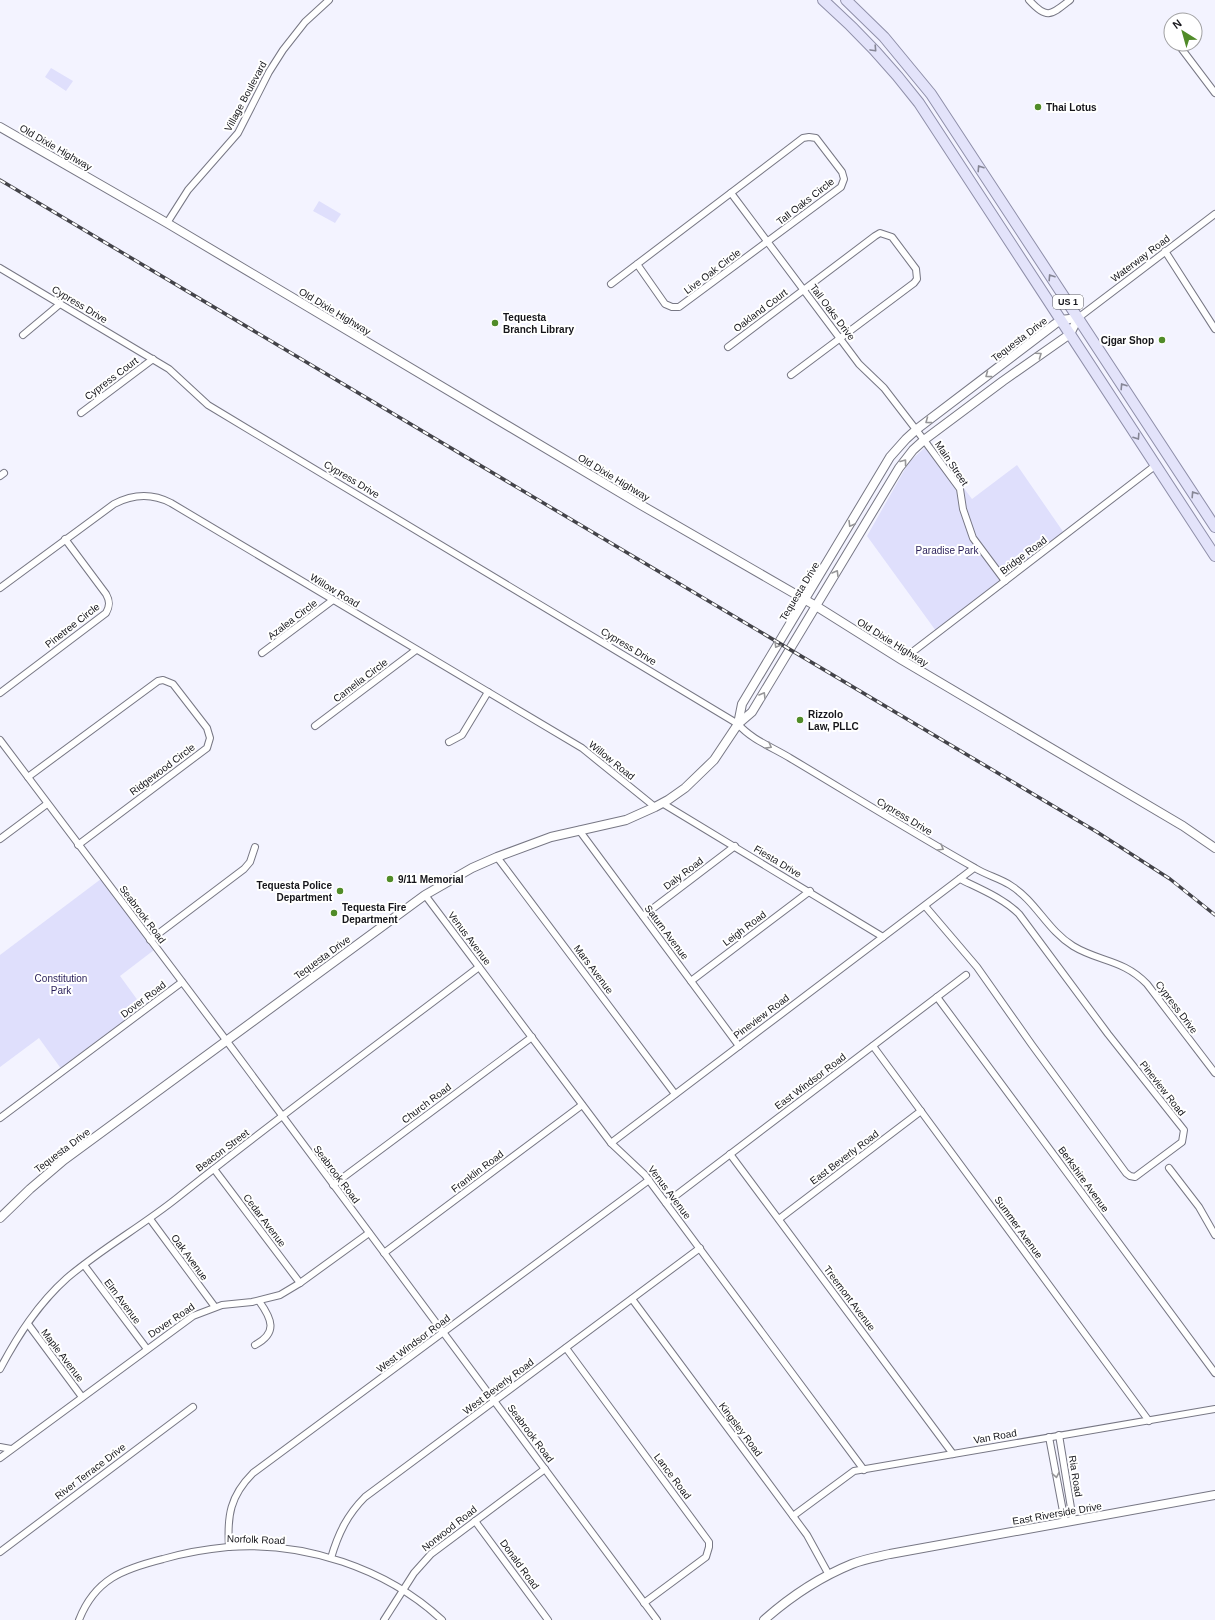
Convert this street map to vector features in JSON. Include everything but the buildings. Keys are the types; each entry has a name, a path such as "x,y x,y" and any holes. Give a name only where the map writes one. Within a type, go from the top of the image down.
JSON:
{"main road":[{"name":"US 1","path":"823,0 880,56 919,102 1215,556"},
{"path":"828,0 837,3 845,0"},
{"name":"US 1","path":"845,0 870,22 919,78 945,114 1215,527"},
{"path":"847,22 852,20 870,22"},
{"path":"919,102 930,104 945,114"}],"street":[{"name":"Village Boulevard","path":"167,223 188,190 238,133 283,50 306,22 329,0"},
{"path":"1029,0 1039,10 1045,13 1056,11 1070,0"},
{"path":"1184,52 1215,93"},
{"name":"Old Dixie Highway","path":"0,127 167,223 641,505 816,606 902,660 1214,845"},
{"name":"Tall Oaks Circle","path":"731,193 803,138 809,136 816,138 842,172 844,179 841,187 768,242"},
{"path":"611,284 731,193"},
{"name":"Tall Oaks Drive","path":"731,193 859,364 884,388 924,440"},
{"name":"Waterway Road","path":"1078,318 1215,214"},
{"name":"Oakland Court","path":"728,347 875,236 880,233 887,234 892,237 916,269 917,279 914,283 840,337"},
{"name":"Live Oak Circle","path":"637,264 665,304 672,307 679,307 768,242"},
{"path":"1165,251 1215,329"},
{"name":"Cypress Drive","path":"0,268 153,359 180,378 208,405 738,724 746,734 790,758 856,799 972,866 1013,887 1032,904 1054,931 1072,945 1085,952 1126,967 1140,976 1215,1073"},
{"path":"23,335 60,304"},
{"name":"Tequesta Drive","path":"738,724 742,704 890,457 906,438 917,429 1061,320 1078,318"},
{"name":"Tequesta Drive","path":"0,1218 51,1171 226,1040 425,895 497,856 578,830 626,820 659,805 685,788 714,760 738,724 752,712 899,468 913,450 924,440 1070,334 1078,318"},
{"path":"791,375 840,337"},
{"name":"Cypress Court","path":"81,413 153,359"},
{"name":"Main Street","path":"924,440 960,489 966,521 973,538 1005,581"},
{"name":"Bridge Road","path":"902,660 1156,465"},
{"name":"Willow Road","path":"0,588 119,501 136,496 154,497 171,503 582,748 659,805"},
{"name":"Pinetree Circle","path":"0,693 106,613 108,609 109,598 65,540"},
{"name":"Azalea Circle","path":"262,653 333,600"},
{"name":"Camelia Circle","path":"315,726 416,650"},
{"name":"Ridgewood Circle","path":"28,777 158,681 163,680 173,684 207,728 210,738 207,748 78,844"},
{"path":"449,742 462,735 488,692"},
{"name":"Seabrook Road","path":"0,740 226,1040 657,1620"},
{"path":"0,839 48,804"},
{"name":"Fiesta Drive","path":"659,805 735,846 883,936"},
{"name":"Saturn Avenue","path":"578,830 739,1046"},
{"name":"Daly Road","path":"643,916 735,846"},
{"path":"150,940 244,869 250,862 255,847"},
{"name":"Mars Avenue","path":"497,856 675,1094"},
{"name":"Pineview Road","path":"611,1143 960,879 972,866"},
{"name":"Pineview Road","path":"924,906 977,967 1126,1173 1135,1178 1182,1142 1184,1130 1108,1034 1022,919 1012,908 960,879"},
{"name":"Leigh Road","path":"691,981 810,891"},
{"name":"Venus Avenue","path":"425,895 611,1143 638,1167 649,1180 864,1470"},
{"name":"Beacon Street","path":"0,1369 21,1332 35,1313 52,1293 84,1265 150,1219 214,1168 479,967"},
{"name":"East Windsor Road","path":"666,1203 966,975"},
{"name":"Dover Road","path":"0,1118 182,982"},
{"name":"Berkshire Avenue","path":"937,997 1215,1373"},
{"name":"Church Road","path":"333,1185 532,1037"},
{"name":"Summer Avenue","path":"872,1046 1149,1420"},
{"name":"Franklin Road","path":"384,1253 582,1105"},
{"name":"East Beverly Road","path":"779,1219 921,1111"},
{"name":"Treemont Avenue","path":"730,1154 953,1454"},
{"name":"Cedar Avenue","path":"214,1168 300,1283"},
{"path":"1169,1168 1199,1207 1215,1235"},
{"name":"West Windsor Road","path":"229,1547 228,1525 231,1509 239,1490 253,1474 649,1180"},
{"name":"Oak Avenue","path":"150,1219 214,1307"},
{"name":"Dover Road","path":"0,1458 184,1321 202,1311 214,1307 231,1303 259,1301 280,1295 300,1283 369,1233"},
{"name":"West Beverly Road","path":"331,1558 342,1526 356,1506 366,1497 700,1248"},
{"name":"Elm Avenue","path":"84,1265 147,1349"},
{"name":"Kingsley Road","path":"632,1299 793,1516 810,1541 829,1575"},
{"path":"255,1345 265,1340 270,1332 270,1322 259,1301"},
{"name":"Maple Avenue","path":"28,1324 82,1397"},
{"name":"Lance Road","path":"566,1348 709,1542 706,1556 644,1603"},
{"name":"River Terrace Drive","path":"0,1552 193,1407"},
{"name":"Van Road","path":"793,1516 854,1472 1059,1435 1215,1409"},
{"name":"Ria Road","path":"1059,1435 1069,1521"},
{"name":"Ria Road","path":"1049,1437 1069,1521"},
{"path":"0,1447 11,1449"},
{"name":"Norwood Road","path":"384,1620 422,1562 545,1469"},
{"name":"East Riverside Drive","path":"764,1620 787,1601 829,1575 852,1564 903,1552 1215,1495"},
{"name":"Donald Road","path":"475,1521 548,1620"},
{"name":"Norfolk Road","path":"78,1620 84,1608 102,1584 122,1571 186,1553 229,1547 271,1547 331,1558 363,1570 402,1591 442,1620"}],"green space":[{"path":"51,68 73,81 66,91 45,77"},
{"path":"319,201 341,214 335,223 313,211"},
{"name":"Paradise Park","path":"930,443 972,499 1017,465 1064,533 936,631 867,536 909,462"},
{"name":"Constitution Park","path":"101,879 154,950 120,976 144,1009 62,1070 39,1038 0,1067 0,955"}],"railway":[{"path":"0,180 1097,832 1170,879 1215,915"}],"place":[{"name":"Thai Lotus","path":"1038,107"},
{"name":"Tequesta Branch Library","path":"495,323"},
{"name":"Cjgar Shop","path":"1162,340"},
{"name":"Rizzolo Law, PLLC","path":"800,720"},
{"name":"9/11 Memorial","path":"390,879"},
{"name":"Tequesta Police Department","path":"340,891"},
{"name":"Tequesta Fire Department","path":"334,913"}]}
